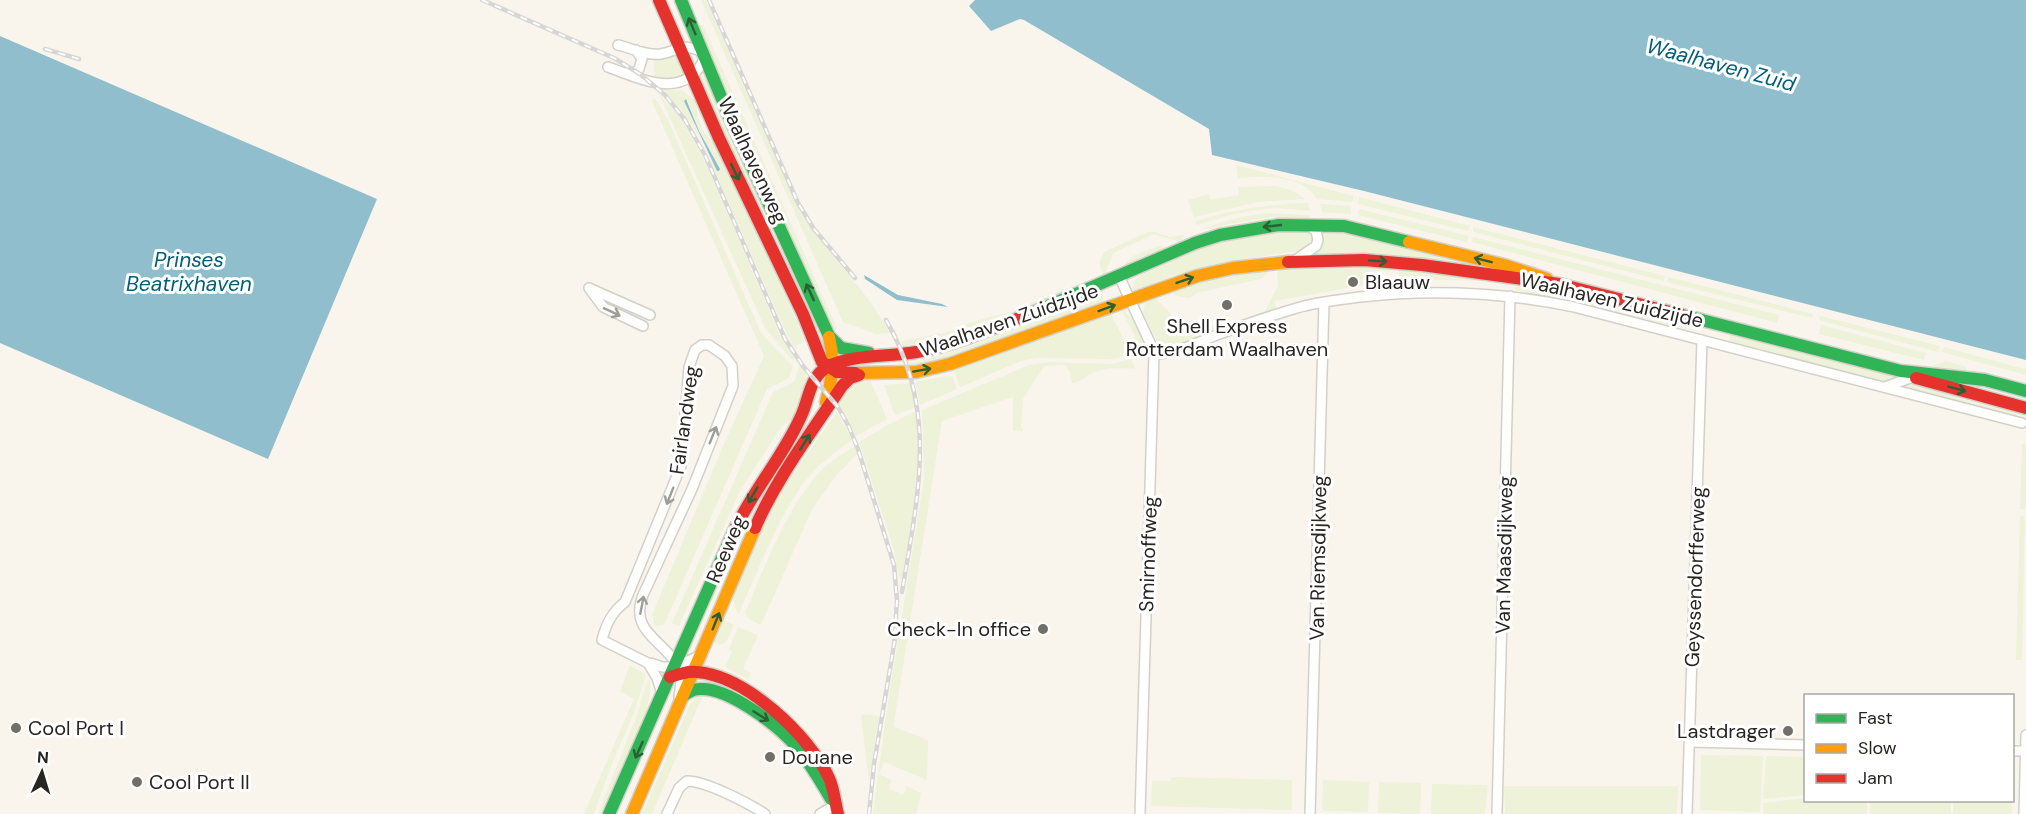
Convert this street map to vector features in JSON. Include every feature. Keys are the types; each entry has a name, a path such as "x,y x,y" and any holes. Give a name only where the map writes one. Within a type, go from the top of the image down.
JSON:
{"main road":[{"name":"Waalhavenweg","path":"659,0 719,138 793,291 812,336 814,351"},
{"name":"Waalhavenweg","path":"681,0 731,121 832,342"},
{"name":"Waalhaven Zuidzijde","path":"833,366 917,352 955,343 1076,295 1195,243 1257,227 1299,224 1338,225 1370,230 1531,273 1559,285"},
{"name":"Waalhaven Zuidzijde","path":"850,378 864,374 909,373 950,364 1197,276 1233,268 1294,261 1348,260 1399,262 1559,285 1901,371 1985,380 2026,392"},
{"name":"Waalhaven Zuidzijde","path":"832,342 845,350 863,353 917,352"},
{"name":"Reeweg","path":"823,414 833,366 832,342"},
{"name":"Reeweg","path":"809,392 814,351"},
{"path":"814,351 822,362 833,366"},
{"name":"Waalhaven Zuidzijde","path":"833,366 864,374"},
{"name":"Reeweg","path":"609,814 675,672 738,522 755,491 796,428 815,378 833,366"},
{"name":"Waalhaven Zuidzijde","path":"1901,371 1913,377 2026,408"},
{"name":"Reeweg","path":"632,814 764,508 823,414 850,378"},
{"path":"702,654 707,664 721,678"},
{"path":"675,672 694,671 721,678 770,706 797,730 818,757 831,782 836,810"},
{"path":"680,701 695,690 708,690 744,706 770,722 796,746 836,810"}],"street":[{"path":"618,45 661,54 679,47 692,47 704,55 692,77 679,83"},
{"path":"636,50 642,58 639,69 632,73 616,70 653,83 679,83 700,94"},
{"path":"1294,261 1311,251 1318,240 1312,226 1299,224"},
{"name":"Waalhaven Zuidzijde","path":"1119,276 1130,299"},
{"path":"643,326 603,307 589,288 650,315"},
{"name":"Waalhaven Zuidzijde","path":"1154,354 1175,352 1296,308 1324,302 1428,292 1510,296 1574,308 2022,423"},
{"name":"Van Maasdijkweg","path":"1497,814 1510,296"},
{"name":"Smirnoffweg","path":"1130,299 1154,354 1140,814"},
{"name":"Van Riemsdijkweg","path":"1310,814 1324,302"},
{"name":"Geyssendorfferweg","path":"1687,814 1702,340"},
{"name":"Fairlandweg","path":"648,663 602,640 615,610 625,602 681,466 689,367 695,350 702,345 709,345 725,356 732,366 733,386 692,489 641,600 639,610 644,627 667,653"},
{"path":"1885,387 1913,377"},
{"path":"675,672 667,653 682,651"},
{"path":"675,672 702,654"},
{"path":"648,663 675,672"},
{"path":"648,663 659,682 662,696"},
{"name":"Reeweg","path":"675,672 680,701"},
{"path":"2024,814 2026,735"},
{"path":"1690,742 1804,745"},
{"path":"668,814 681,784 687,781 700,783 765,814"},
{"path":"820,814 836,810"}],"green space":[{"path":"701,0 706,0 798,208 820,240 869,300 890,333 876,334 843,322"},
{"path":"703,25 837,328 832,331 698,26"},
{"path":"678,54 687,76 672,81 655,81 653,58 665,58"},
{"path":"702,72 780,238 778,239 721,131 697,78"},
{"path":"663,89 683,91 696,101 702,129 712,142 716,142 799,326 804,342 797,345 796,351 783,327 706,150 717,171 720,169 699,131 688,101 684,101 701,139"},
{"path":"659,94 681,119 703,157 779,333 795,358 793,361 765,328"},
{"path":"655,98 668,120 761,333 793,367 789,378 767,389 664,625 655,626 652,615 723,446 764,356 652,101"},
{"path":"1236,165 1354,196 1352,202 1317,199 1302,185 1281,178 1238,178"},
{"path":"1276,186 1294,191 1305,199 1258,202 1194,217 1188,200 1209,194 1210,200 1239,195 1238,187"},
{"path":"1359,197 1470,226 1468,231 1358,204"},
{"path":"1308,203 1310,211 1277,208 1230,215 1197,225 1195,221 1251,208"},
{"path":"1320,204 1351,206 1351,214 1322,212"},
{"path":"1359,209 1469,236 1467,242 1358,215"},
{"path":"1266,213 1310,215 1310,219 1272,217 1210,229 1202,228 1236,218"},
{"path":"1473,227 1665,276 1664,281 1473,232"},
{"path":"1306,228 1313,234 1312,244 1306,250 1238,260 1174,275 1139,291 1132,289 1136,279 1141,275 1212,241 1241,233"},
{"path":"1322,229 1362,233 1498,268 1497,271 1386,256 1319,255 1316,254 1321,246"},
{"path":"1148,232 1169,237 1184,235 1179,242 1154,234 1113,253 1104,277 1099,263 1104,252"},
{"path":"1473,237 1779,315 1777,323 1472,242"},
{"path":"1159,246 1167,247 1168,250 1124,269 1124,265 1133,256"},
{"path":"1381,265 1486,279 1487,281 1400,279 1398,270 1377,271 1376,283 1275,301 1276,309 1264,313 1278,286 1277,274 1282,267"},
{"path":"1270,269 1260,279 1197,293 1190,298 1176,296 1171,290 1214,279"},
{"path":"1668,277 1813,314 1812,318 1667,282"},
{"path":"1527,286 1687,324 1686,329 1515,290 1515,287"},
{"path":"1065,289 1066,291 1048,298 937,338 903,346 901,341 944,333 972,322 1009,312"},
{"path":"1099,290 1105,304 969,354 910,368 909,363 982,342"},
{"path":"1156,298 1176,318 1194,328 1201,329 1245,319 1178,346 1168,347 1158,343 1143,313 1145,303"},
{"path":"1122,311 1135,322 1148,351 1141,349"},
{"path":"1110,312 1130,352 1123,357 1112,359 1036,358 1021,361 960,387 954,371 966,364"},
{"path":"1817,315 1940,346 1938,352 1819,320 1820,317"},
{"path":"1821,325 1926,353 1924,360 1819,334"},
{"path":"1730,335 1899,378 1886,381 1731,342"},
{"path":"1944,347 2024,369 2026,367 2026,375 1942,352"},
{"path":"1131,359 1135,369 1101,370 1075,383 1072,383 1070,372 1065,365 1044,366 1023,399 1021,428 1023,431 1013,431 1013,397 942,421 894,723 894,727 928,740 927,780 884,762 879,774 892,780 889,789 903,795 907,786 921,793 916,814 873,814 886,715 924,479 922,410 1029,365 1049,362 1112,364"},
{"path":"1946,361 1967,367 1966,372 1924,367"},
{"path":"800,363 807,372 804,397 800,406 793,417 781,427 740,491 679,626 672,623 773,392 794,382"},
{"path":"953,377 957,389 920,405 915,382"},
{"path":"863,380 870,380 887,419 856,436 839,405 848,388"},
{"path":"910,383 916,407 895,415 884,385"},
{"path":"1920,384 1964,400 2017,414 2016,418 1904,389 1903,386"},
{"path":"837,412 852,440 822,463 801,486 780,521 738,615 732,596 765,521 783,488"},
{"path":"914,412 920,445 919,468 902,579 899,579 894,550 859,442"},
{"path":"2022,444 2026,444 2026,509 2020,509"},
{"path":"857,445 859,452 835,477 812,509 761,625 749,619 745,613 774,544 792,511 822,469"},
{"path":"2020,516 2025,516 2022,660 2016,660"},
{"path":"722,619 734,625 726,642 719,645 713,641"},
{"path":"738,627 758,635 743,669 751,673 748,679 728,669 726,665"},
{"path":"630,665 646,675 634,713 611,766 594,814 584,814 634,699 620,691"},
{"path":"649,679 650,690 641,725 602,814 598,814 639,710"},
{"path":"703,695 652,814 642,814 690,704 698,696"},
{"path":"862,714 879,716 869,781 861,717"},
{"path":"1701,755 1763,756 1760,812 1700,810"},
{"path":"1766,756 1804,757 1804,795 1763,799"},
{"path":"1172,777 1292,780 1292,810 1151,806 1152,781 1170,781"},
{"path":"1323,780 1369,782 1368,812 1325,811 1322,809"},
{"path":"1379,782 1421,783 1420,814 1378,813"},
{"path":"1432,784 1488,785 1485,814 1431,814"},
{"path":"1504,786 1678,786 1677,814 1505,814"},
{"path":"1804,798 1804,802 1867,802 1867,814 1763,814 1763,803"},
{"path":"1870,802 1951,802 1951,814 1870,814"},
{"path":"1953,802 2012,802 2012,814 1953,814"}],"water":[{"name":"Waalhaven Zuid","path":"975,0 2026,0 2026,360 1364,191 1212,155 1209,129 1024,20 1020,19 991,31 969,6"},
{"name":"Prinses Beatrixhaven","path":"0,36 377,199 268,459 0,343"},
{"path":"686,99 719,171 717,171 684,101"},
{"path":"864,275 898,295 948,307 897,300 865,279"}],"railway":[{"path":"482,0 614,58 640,74 665,95 685,120 705,155 785,339 803,366 838,407 858,449 894,565 897,601 894,645"},
{"path":"709,0 798,203 814,229 855,278"},
{"path":"45,49 79,59"},
{"path":"886,320 903,354 913,387 919,420 918,487 902,592"},
{"path":"869,814 874,764 895,639"}],"traffic: fast":[{"path":"681,0 731,121 829,336 841,348 869,353"},
{"path":"1034,312 1195,243 1220,235 1279,225 1344,226 1409,242"},
{"path":"1682,315 1901,371 1985,380 2026,391"},
{"path":"609,814 733,533"},
{"path":"683,696 695,690 711,690 738,701 764,718 795,745 810,764 831,799"}],"traffic: slow":[{"path":"1409,242 1504,265 1547,279"},
{"path":"855,373 916,372 950,364 1197,276 1233,268 1288,262"},
{"path":"826,402 832,370 829,337"},
{"path":"632,814 755,528"}],"traffic: jam":[{"path":"659,0 719,138 803,314 822,362 837,372 855,373"},
{"path":"1288,262 1364,260 1422,265 1559,284 1682,315"},
{"path":"733,533 795,429 813,382 821,371 847,360 932,349 977,335 1034,312"},
{"path":"755,528 784,473 842,386 850,378 859,375"},
{"path":"1916,378 2026,408"},
{"path":"670,677 694,672 716,676 735,684 774,710 820,761 831,782 838,814"}],"place":[{"name":"Blaauw","path":"1353,282"},
{"name":"Shell Express Rotterdam Waalhaven","path":"1227,305"},
{"name":"Check-In office","path":"1043,629"},
{"name":"Cool Port I","path":"16,728"},
{"name":"Lastdrager","path":"1788,731"},
{"name":"Douane","path":"770,757"},
{"name":"Cool Port II","path":"137,782"}]}
